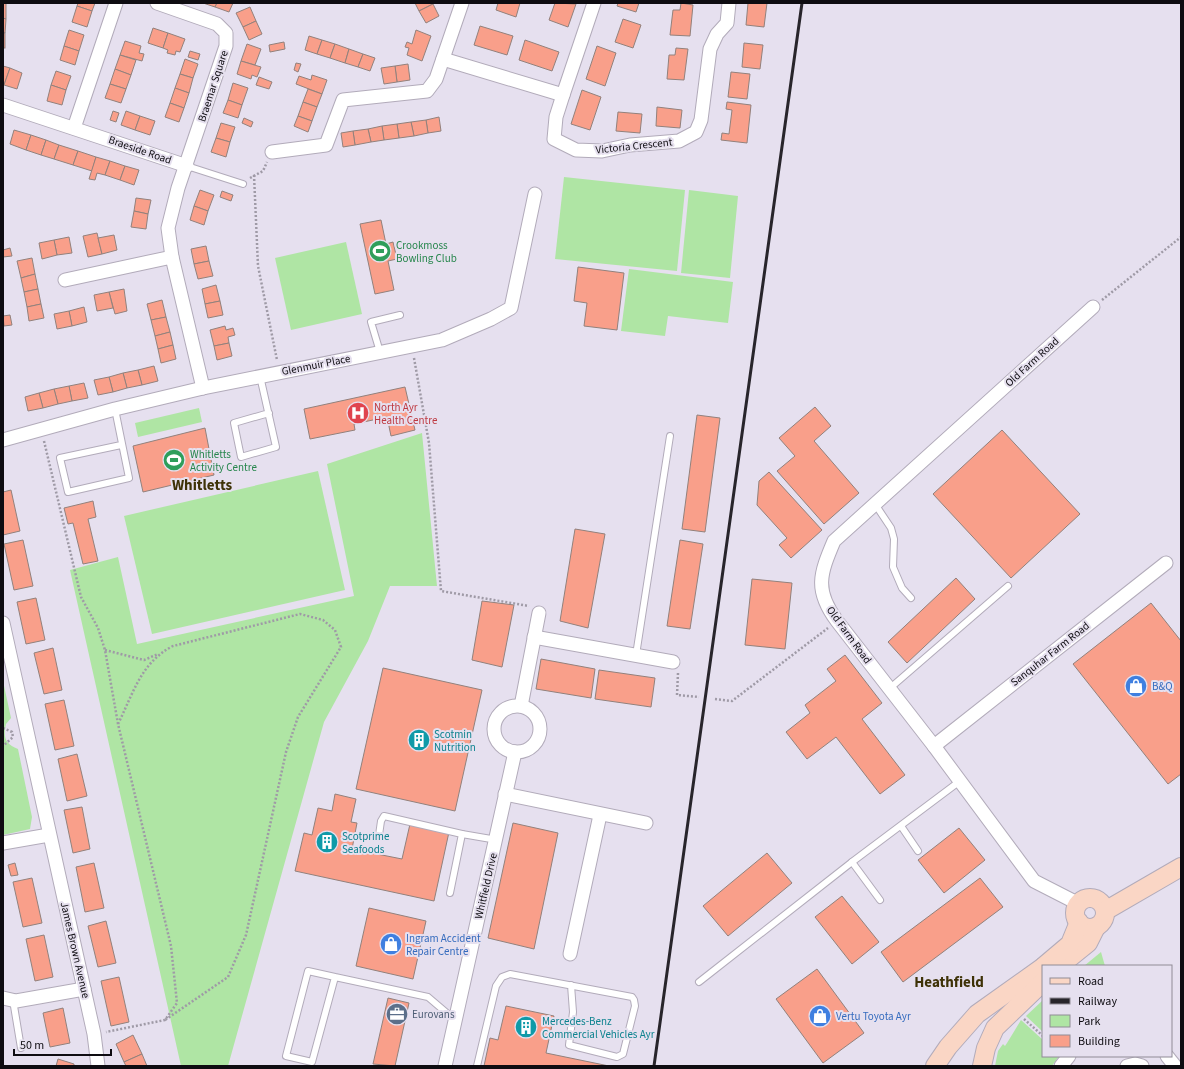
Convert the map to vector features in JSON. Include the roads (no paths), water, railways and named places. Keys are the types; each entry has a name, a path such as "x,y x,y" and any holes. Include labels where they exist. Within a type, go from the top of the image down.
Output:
{"main road":[{"path":"1105,911 1181,867"},
{"path":"1061,965 1088,943 1084,917 1086,899 1096,899 1104,906 1105,911 1103,921 1084,917"},
{"path":"1046,965 1070,944 1084,917"},
{"path":"935,1066 948,1047 977,1014 1042,968"},
{"path":"982,1066 986,1048 995,1028 1042,983"}],"street":[{"path":"74,128 116,3"},
{"name":"Braemar Square","path":"156,3 217,24 226,32 226,46 187,166"},
{"path":"272,152 326,145 343,100 427,91 436,79 462,3"},
{"name":"Victoria Crescent","path":"594,3 556,116 554,139 576,150 602,151 630,145 679,141 696,132 701,120 710,49 717,34 727,23 729,3"},
{"path":"443,59 563,95"},
{"name":"Braeside Road","path":"3,106 187,166 173,206 168,228 172,257 203,388"},
{"name":"Glenmuir Place","path":"3,440 114,409 203,388 442,340 491,320 511,308 535,194"},
{"path":"65,280 172,257"},
{"name":"Old Farm Road","path":"1084,917 1034,881 934,746 827,608 821,592 824,566 834,541 1094,306"},
{"name":"Sanquhar Farm Road","path":"934,746 1166,563"},
{"path":"520,706 539,613"},
{"name":"James Brown Avenue","path":"3,624 94,1034 98,1066"},
{"path":"534,636 673,662"},
{"path":"520,706 529,709 537,717 540,732 535,743 529,749 515,752 500,744 496,737 495,724 503,711 510,707 520,706"},
{"name":"Whitfield Drive","path":"445,1066 497,840 515,752"},
{"path":"506,794 600,815 646,823"},
{"path":"570,954 600,815"},
{"path":"3,843 49,835"},
{"path":"8,999 84,989"},
{"path":"1061,1066 1067,1057"},
{"path":"1168,1057 1175,1066"},
{"path":"1127,1066 1135,1064 1142,1066"}],"lane":[{"path":"187,166 243,184"},
{"path":"380,352 370,322 400,315"},
{"path":"260,376 269,413 276,448 242,456 234,423 269,413"},
{"path":"114,409 129,478 68,492 60,458 121,445"},
{"path":"636,655 670,436"},
{"path":"875,504 891,528 894,539 893,567 902,588 911,598"},
{"path":"889,689 1008,586"},
{"path":"699,982 852,862 960,781"},
{"path":"378,835 381,821 384,816 462,834 497,840"},
{"path":"901,826 918,851"},
{"path":"450,894 462,834"},
{"path":"852,862 880,900"},
{"path":"335,977 312,1062 286,1056 308,971 428,997 455,1020"},
{"path":"477,1066 495,990 502,977 507,974 514,974 629,996 633,998 635,1006 623,1054 617,1057 569,1044 573,1012 571,985"},
{"path":"8,999 21,1048"}],"railway":[{"path":"654,1066 802,3"}],"place":[{"name":"Crookmoss Bowling Club","path":"380,251"},
{"name":"North Ayr Health Centre","path":"358,413"},
{"name":"Whitletts Activity Centre","path":"174,460"},
{"name":"B&Q","path":"1136,686"},
{"name":"Scotmin Nutrition","path":"419,740"},
{"name":"Scotprime Seafoods","path":"327,842"},
{"name":"Ingram Accident Repair Centre","path":"391,944"},
{"name":"Eurovans","path":"397,1014"},
{"name":"Vertu Toyota Ayr","path":"820,1016"},
{"name":"Mercedes-Benz Commercial Vehicles Ayr","path":"526,1027"}],"district":[{"name":"Whitletts","path":"202,485"},
{"name":"Heathfield","path":"949,982"}]}
